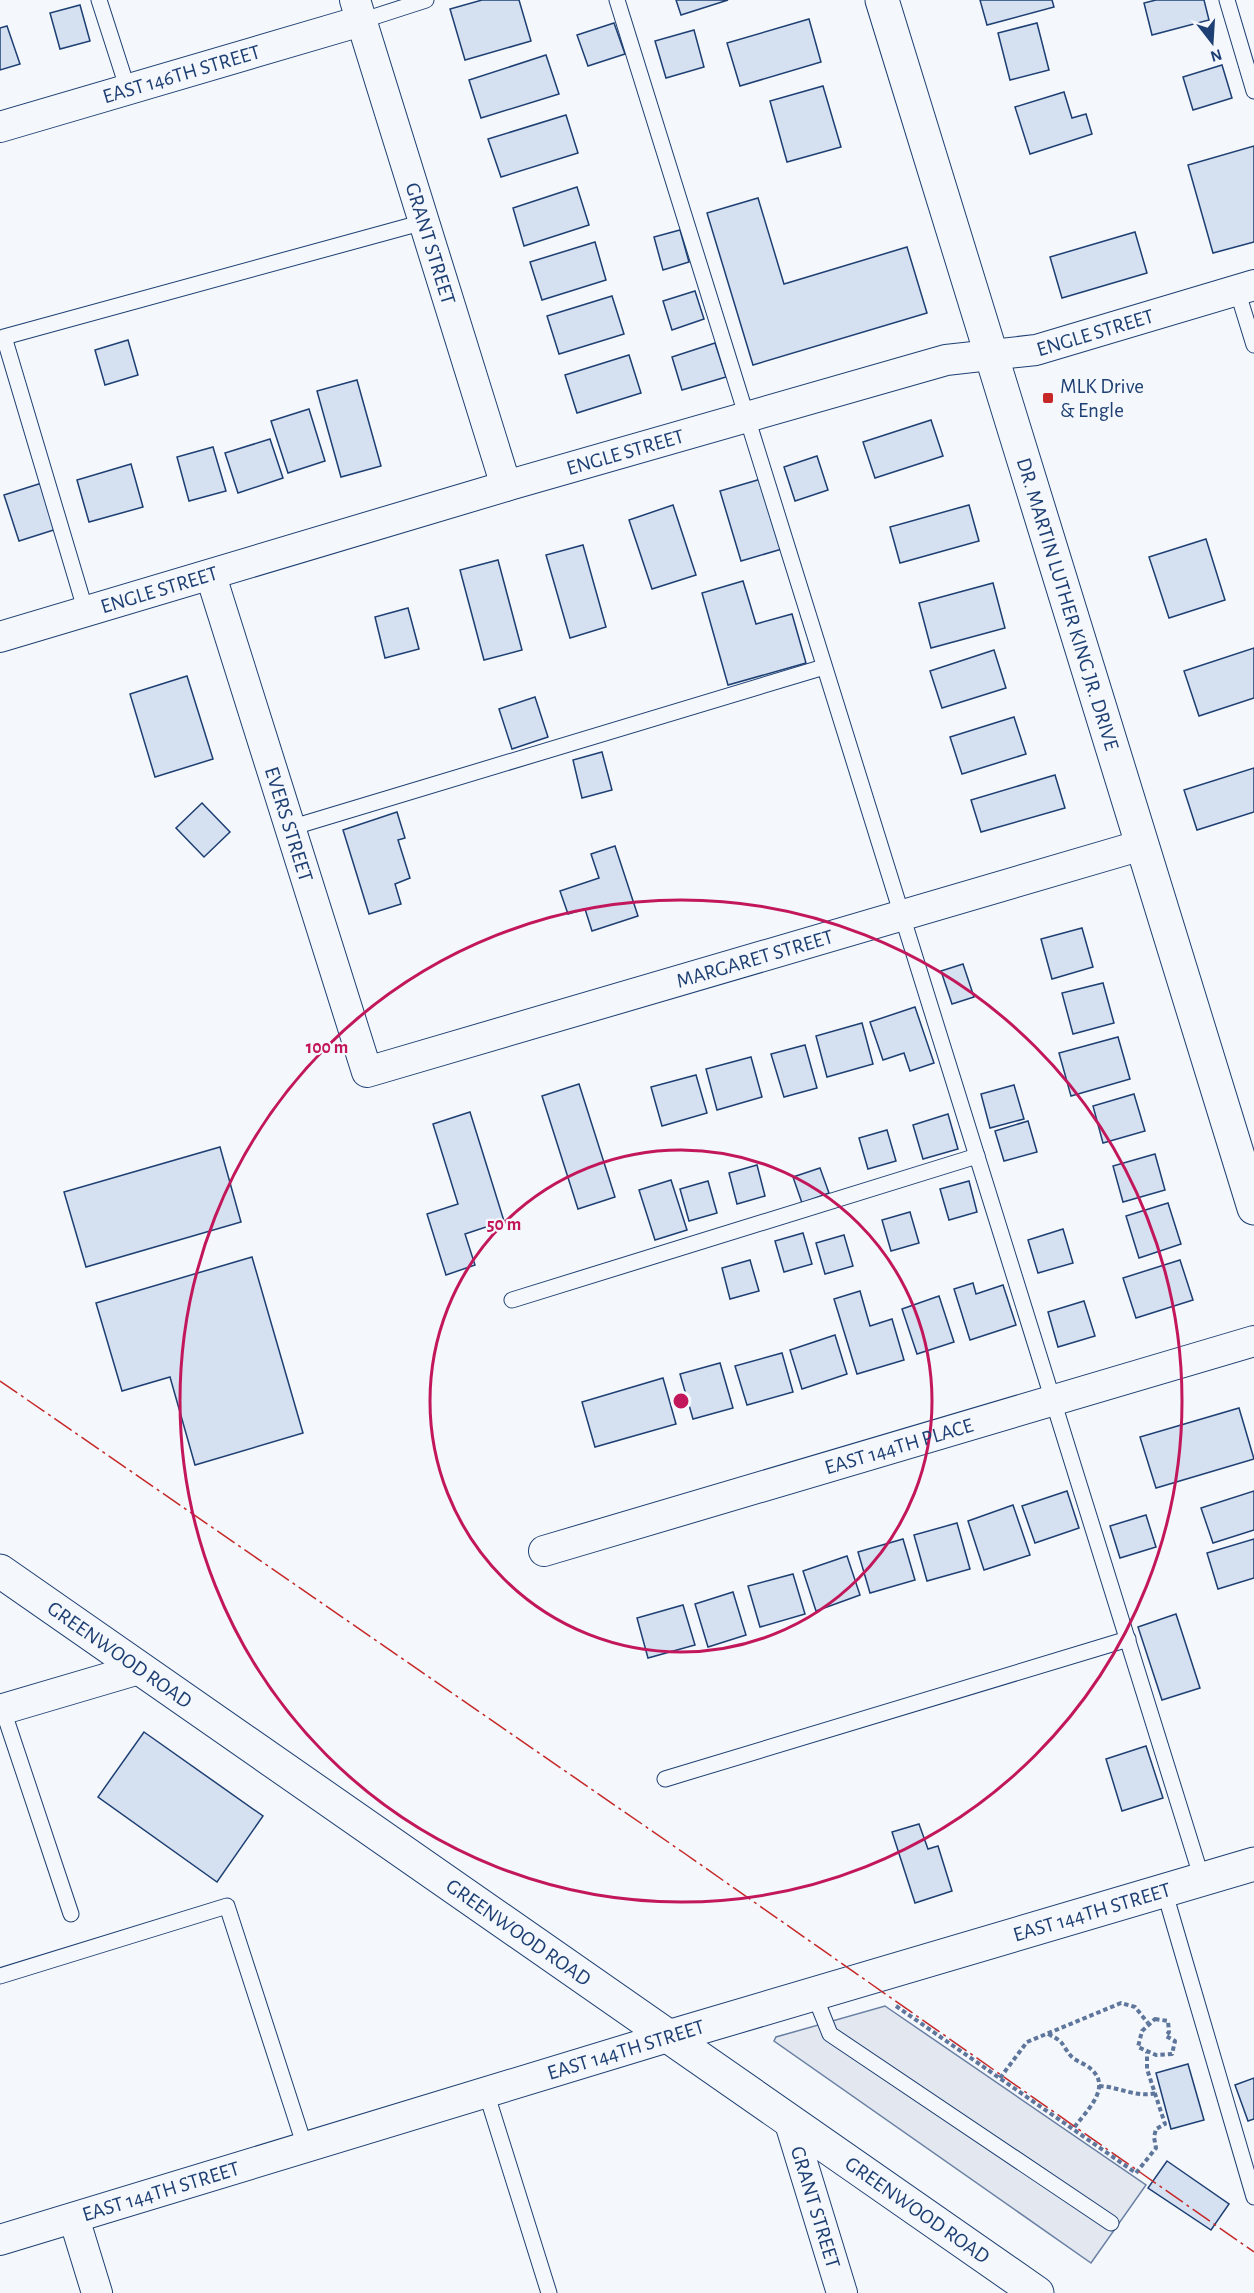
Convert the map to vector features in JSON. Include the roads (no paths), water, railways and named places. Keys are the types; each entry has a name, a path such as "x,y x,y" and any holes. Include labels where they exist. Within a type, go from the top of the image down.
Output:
{"street":[{"name":"DR. MARTIN LUTHER KING JR. DRIVE","path":"882,0 1142,845 1249,1174 1254,1209"},
{"name":"EAST 146TH STREET","path":"0,127 128,90 358,10"},
{"name":"GRANT STREET","path":"358,10 506,486"},
{"name":"ENGLE STREET","path":"0,637 211,576 506,486 946,360 1036,350 1245,288"},
{"name":"EVERS STREET","path":"211,576 367,1072"},
{"name":"MARGARET STREET","path":"367,1072 1142,845"},
{"name":"EAST 144TH PLACE","path":"544,1551 1254,1341"},
{"name":"GREENWOOD ROAD","path":"0,1571 1037,2293"},
{"path":"2,1710 139,1669"},
{"name":"EAST 144TH STREET","path":"0,2240 668,2037 1254,1864"},
{"name":"GRANT STREET","path":"790,2123 842,2293"},
{"path":"74,2218 97,2293"}],"lane":[{"path":"99,0 128,90"},
{"path":"358,10 426,0"},
{"path":"617,0 1202,1879"},
{"path":"1227,0 1254,91"},
{"path":"86,612 4,337 424,222"},
{"path":"1245,288 1254,345"},
{"path":"290,828 824,667"},
{"path":"512,1300 977,1156"},
{"path":"665,1779 1128,1639"},
{"path":"2,1710 70,1914"},
{"path":"1164,1890 1254,2197"},
{"path":"0,1976 227,1906 305,2147"},
{"path":"814,1994 830,2034 1111,2223"},
{"path":"486,2092 549,2293"}],"place":[{"name":"MLK Drive & Engle","path":"1048,398"}]}
